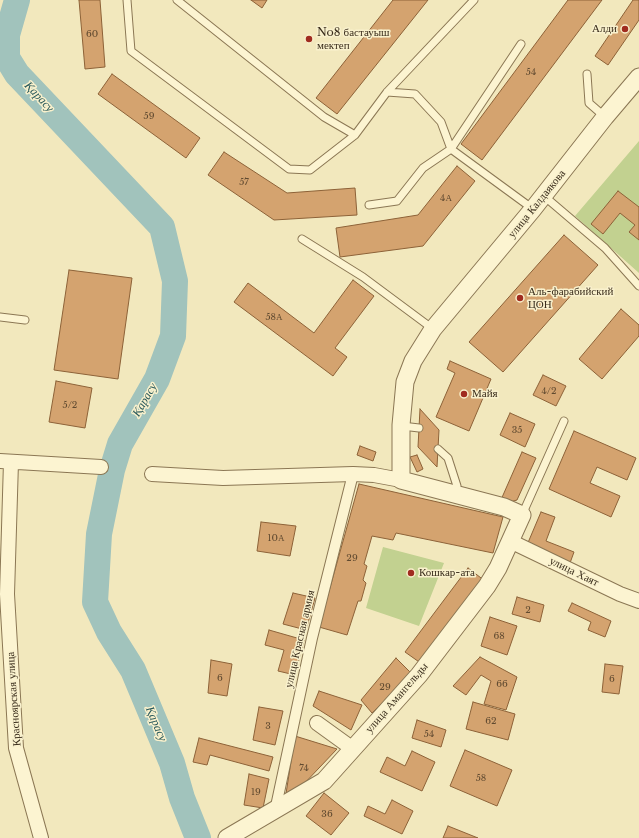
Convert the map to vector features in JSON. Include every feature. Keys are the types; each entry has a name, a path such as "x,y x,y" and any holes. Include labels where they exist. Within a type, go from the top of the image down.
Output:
{"street":[{"name":"улица Калдаякова","path":"401,480 401,425 404,382 413,361 433,329 533,210 605,117 639,77"},
{"name":"Красноярская улица","path":"41,838 16,748 4,596 6,462 101,467"},
{"path":"152,474 223,478 353,474 374,475 455,493 504,507 522,515"},
{"name":"улица Красная армия","path":"275,811 312,638 353,474"},
{"name":"улица Амангельды","path":"227,838 324,781 424,668 487,586 498,568 522,515"},
{"name":"улица Хаят","path":"510,541 620,594 639,601"},
{"path":"318,723 353,749"}],"lane":[{"path":"127,0 131,51 289,169 310,170 354,135 387,92 474,0"},
{"path":"177,0 324,117 354,135"},
{"path":"369,205 397,201 423,168 451,149 521,44"},
{"path":"587,74 589,103 605,117"},
{"path":"387,92 415,94 441,122 451,149 533,210"},
{"path":"544,196 605,248 639,286"},
{"path":"302,239 363,277 433,329"},
{"path":"0,317 25,320"},
{"path":"522,515 564,421"},
{"path":"401,425 419,428"},
{"path":"438,448 448,458 457,486 455,493"}],"green space":[{"path":"639,141 639,273 575,216"},
{"path":"383,547 444,563 419,626 366,608"}],"building":[{"path":"79,0 100,0 105,67 85,69"},
{"path":"251,0 267,0 262,8"},
{"path":"393,0 428,0 337,114 316,98"},
{"path":"568,0 602,0 482,160 461,144"},
{"path":"633,0 639,0 639,20 608,65 595,56"},
{"path":"112,74 200,138 186,158 98,94"},
{"path":"224,152 287,193 355,188 357,215 274,220 208,175"},
{"path":"457,166 475,181 423,246 340,257 336,228 418,215"},
{"path":"618,191 639,207 639,240 629,232 635,225 620,213 603,234 591,224"},
{"path":"564,235 598,265 503,372 469,342"},
{"path":"69,270 132,278 118,379 54,370"},
{"path":"353,280 374,296 335,348 347,357 333,376 234,302 248,283 314,333"},
{"path":"621,309 639,325 639,336 602,379 579,359"},
{"path":"450,361 491,379 469,431 436,417 455,373 447,369"},
{"path":"543,375 566,386 556,406 533,395"},
{"path":"56,381 92,388 85,428 49,422"},
{"path":"420,409 439,430 437,467 418,447"},
{"path":"510,413 535,424 525,447 500,435"},
{"path":"574,431 636,458 627,480 597,467 590,483 620,496 611,517 549,489"},
{"path":"360,446 376,452 373,461 357,455"},
{"path":"522,452 536,458 517,500 503,504 500,502"},
{"path":"417,455 423,469 417,472 410,457"},
{"path":"359,484 503,517 493,553 396,533 393,540 372,536 364,564 367,566 363,580 366,583 361,601 358,601 347,635 319,627"},
{"path":"541,512 555,517 546,541 574,552 570,563 527,545"},
{"path":"261,522 296,526 290,556 257,551"},
{"path":"468,568 485,581 422,664 405,652"},
{"path":"293,593 315,598 306,630 283,624"},
{"path":"517,597 544,605 540,622 512,614"},
{"path":"572,603 611,621 605,637 588,630 591,622 568,611"},
{"path":"490,617 517,626 507,655 481,646"},
{"path":"269,630 304,640 295,675 278,671 284,650 265,645"},
{"path":"480,657 517,677 506,710 484,704 491,681 481,675 466,695 453,686"},
{"path":"396,658 412,674 372,713 361,700"},
{"path":"211,660 232,664 227,696 208,693"},
{"path":"605,664 623,666 619,694 602,692"},
{"path":"319,691 362,705 351,730 313,706"},
{"path":"473,702 515,714 508,740 466,729"},
{"path":"259,707 283,711 275,745 253,740"},
{"path":"417,720 446,730 441,747 412,738"},
{"path":"295,736 337,749 301,787 285,800"},
{"path":"199,738 273,757 269,771 210,755 207,765 193,762"},
{"path":"465,750 512,770 497,806 450,786"},
{"path":"412,751 435,762 422,791 380,772 387,757 405,766"},
{"path":"249,774 269,779 263,808 244,805"},
{"path":"324,793 349,813 331,835 306,816"},
{"path":"392,800 413,811 402,834 364,816 368,806 385,814"},
{"path":"448,826 478,838 443,838"}],"waterway":[{"name":"Қарасу","path":"17,0 7,35 7,58 17,74 162,227 175,281 173,336 157,379 120,444 112,470 99,534 95,602 109,632 133,670 172,763 182,798 198,838"}],"place":[{"name":"Алди","path":"625,29"},
{"name":"No8 бастауыш мектеп","path":"309,39"},
{"name":"Аль-фарабийский ЦОН","path":"520,298"},
{"name":"Майя","path":"464,394"},
{"name":"Кошкар-ата","path":"411,573"}]}
